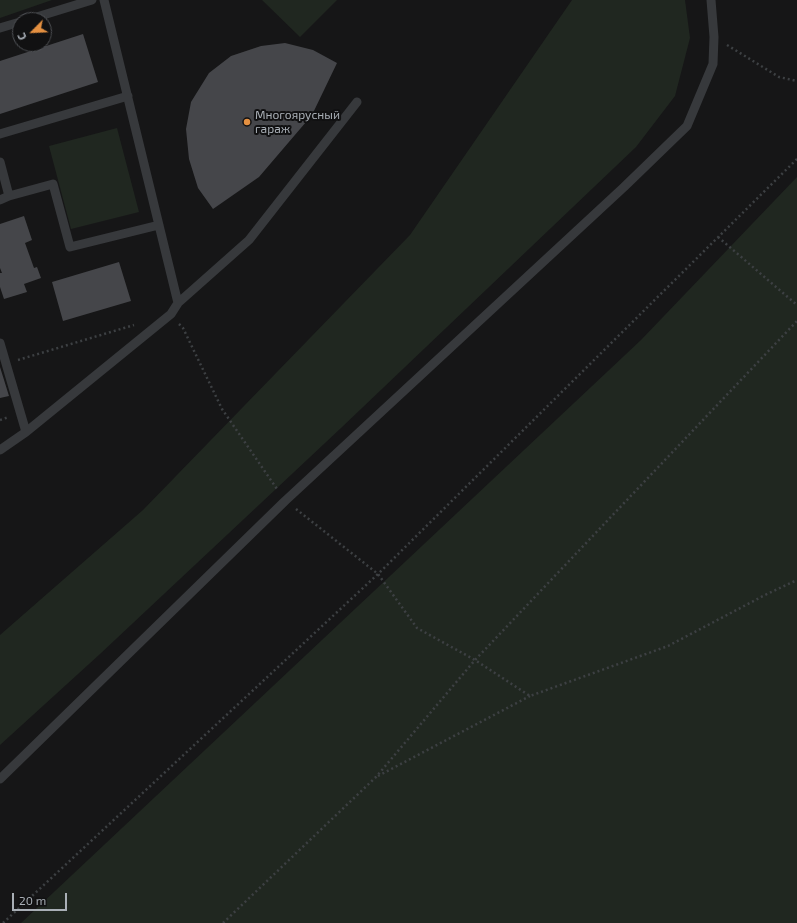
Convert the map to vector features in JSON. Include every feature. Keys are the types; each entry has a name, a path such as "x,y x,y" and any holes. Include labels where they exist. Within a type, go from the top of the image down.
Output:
{"lane":[{"path":"52,12 92,0"},
{"path":"104,0 178,302"},
{"path":"0,779 285,501 624,187 687,126 713,64 714,37 711,0"},
{"path":"0,28 12,24"},
{"path":"0,134 128,96"},
{"path":"0,450 26,432 171,314 178,302 249,240 357,102"},
{"path":"0,162 9,196"},
{"path":"0,200 52,184 70,247 159,226"},
{"path":"0,344 26,432"}],"path":[{"path":"714,37 779,78 797,81"},
{"path":"3,923 378,574 797,159"},
{"path":"718,237 797,305"},
{"path":"171,314 183,328 222,409 285,501 378,574 417,628 475,660 530,696"},
{"path":"223,923 376,777 475,660 797,321"},
{"path":"6,363 141,323"},
{"path":"376,777 530,696 668,646 765,595 797,580"}],"shaded area":[{"path":"0,0 52,0 17,12 12,12 12,14 0,18"},
{"path":"262,0 337,0 300,37"},
{"path":"572,0 685,0 690,38 675,96 636,147 341,428 100,654 0,745 0,635 143,510 410,235"},
{"path":"117,128 139,212 71,229 49,146"},
{"path":"797,177 797,923 21,923 641,340"}],"building":[{"path":"83,34 98,82 0,114 0,61 28,52 52,52 52,44"},
{"name":"Многоярусный гараж","path":"285,43 313,50 337,63 312,115 259,177 213,209 198,188 189,159 186,129 191,102 209,73 231,56 261,46"},
{"path":"24,216 32,240 25,243 34,268 37,267 41,278 24,284 27,292 4,299 0,287 0,273 2,273 0,268 0,224"},
{"path":"119,262 131,301 63,321 52,282"},
{"path":"0,367 9,396 0,398"}],"place":[{"name":"Многоярусный гараж","path":"247,122"}]}
